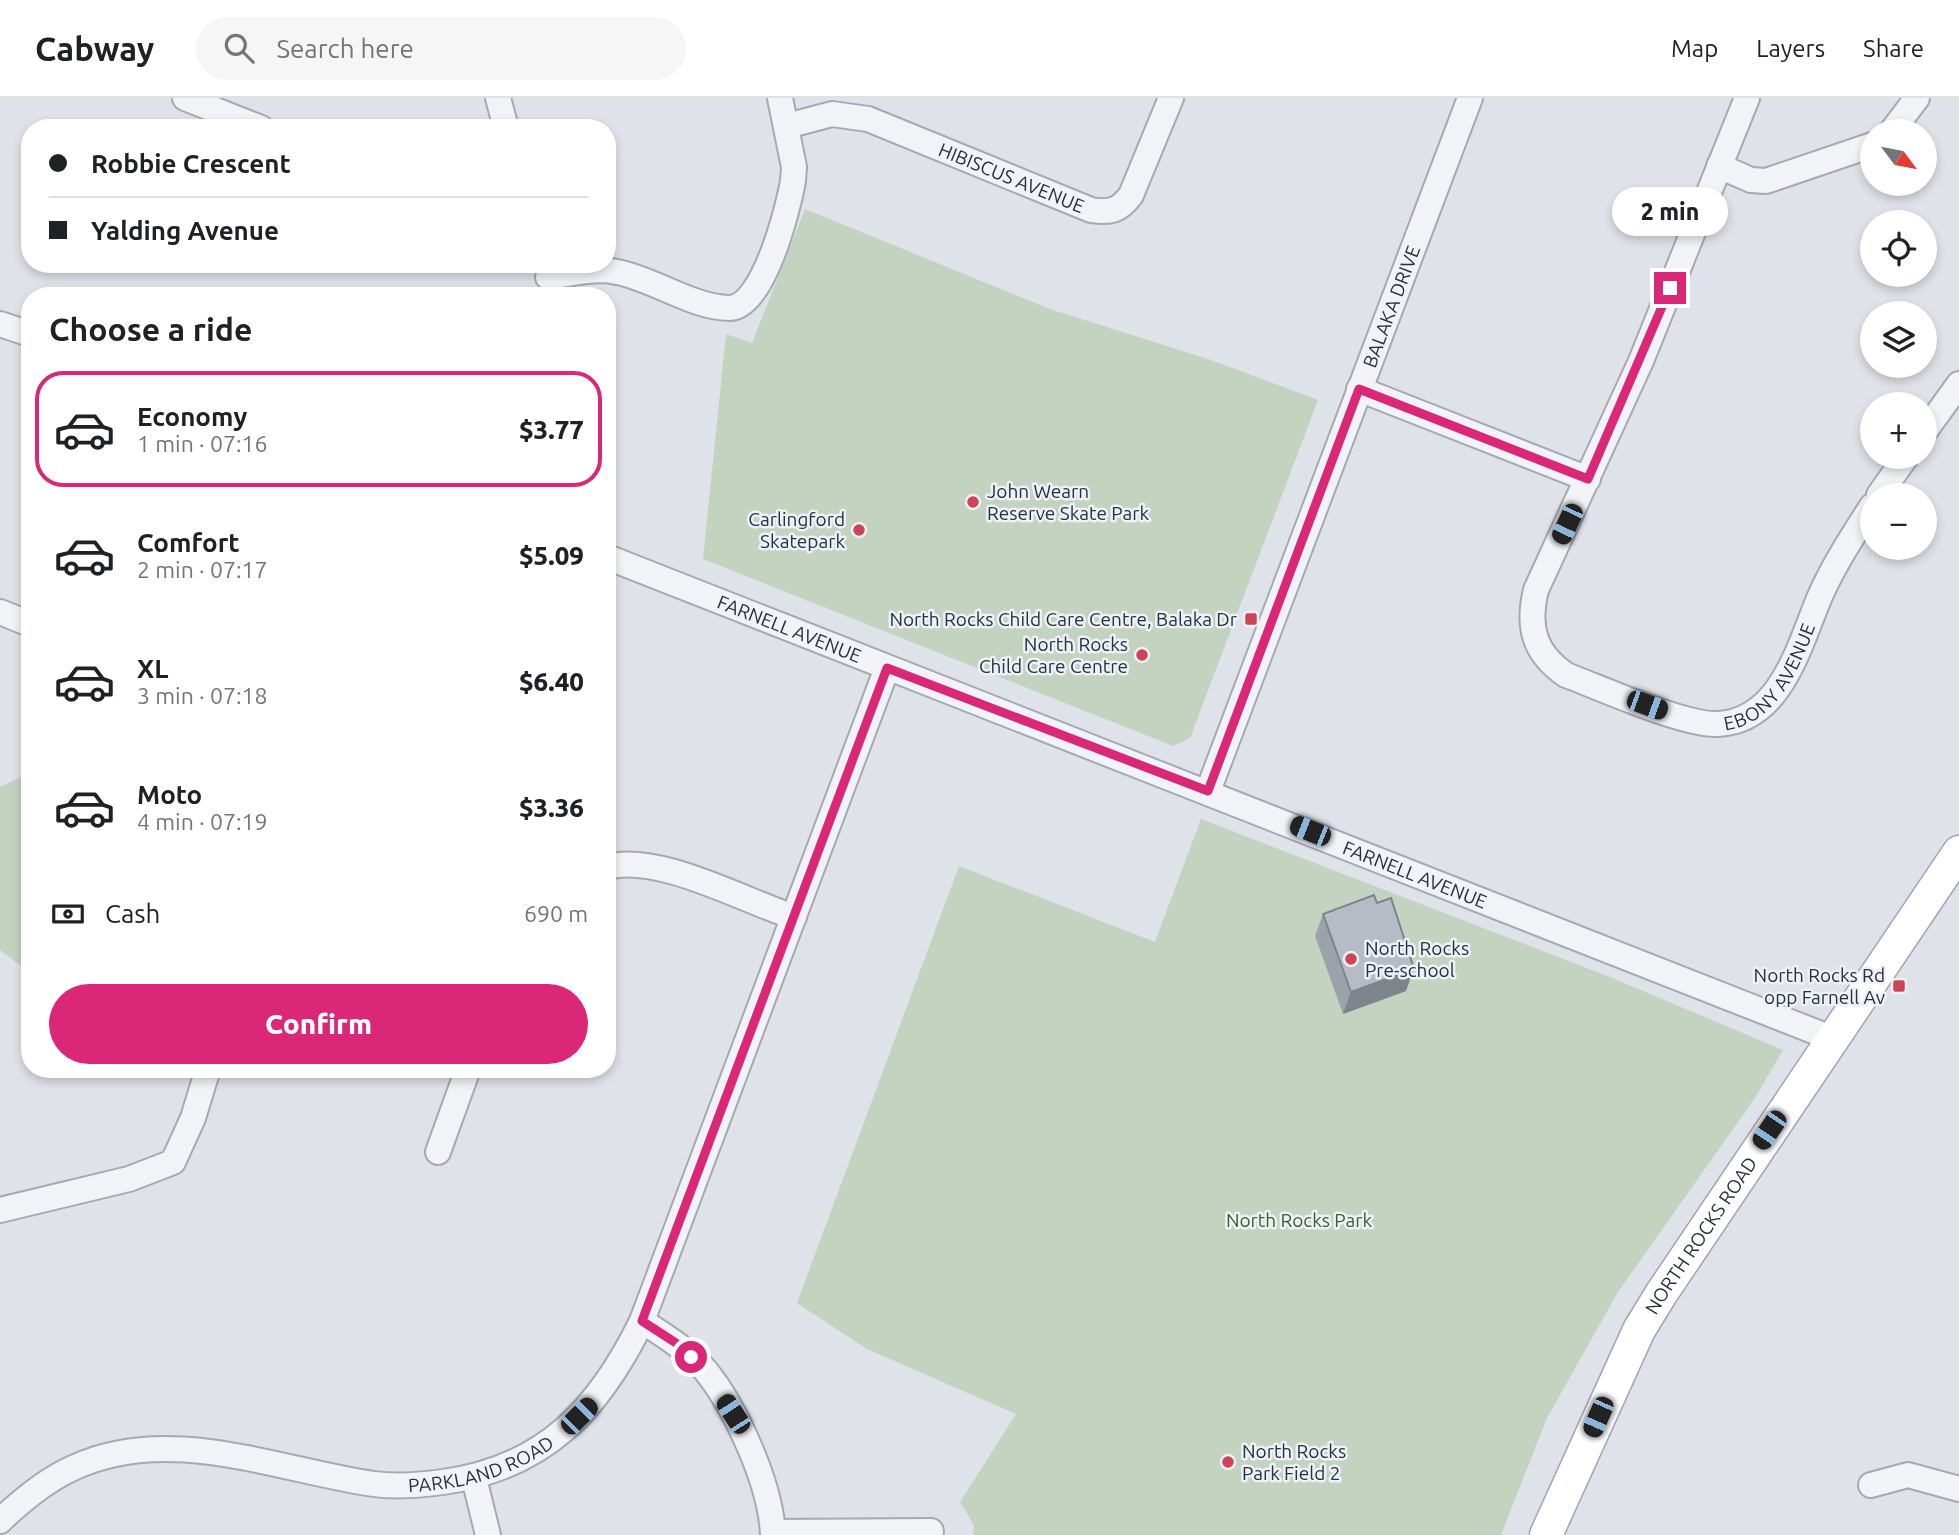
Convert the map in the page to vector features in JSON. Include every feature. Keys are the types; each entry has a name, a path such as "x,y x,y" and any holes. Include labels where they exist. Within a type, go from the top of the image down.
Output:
{"main road":[{"name":"NORTH ROCKS ROAD","path":"1546,1535 1639,1330 1830,1038 1959,852"}],"street":[{"path":"185,98 238,119"},
{"path":"498,98 504,119"},
{"path":"616,271 709,304 730,308 747,302 759,286 793,181 787,126 780,98"},
{"name":"HIBISCUS AVENUE","path":"787,126 832,114 868,119 1091,210 1105,212 1120,209 1131,195 1171,98"},
{"name":"BALAKA DRIVE","path":"1208,791 1470,98"},
{"name":"EBONY AVENUE","path":"1747,98 1641,360 1535,590 1531,618 1535,643 1552,666 1566,675 1704,723 1719,724 1749,715 1775,694 1793,662 1822,592 1860,527"},
{"path":"1901,119 1917,98"},
{"path":"1719,166 1751,180 1766,181 1860,149"},
{"path":"548,279 598,273"},
{"path":"0,324 21,331"},
{"path":"1937,414 1959,384"},
{"path":"1359,389 1588,479"},
{"name":"FARNELL AVENUE","path":"616,560 1830,1038"},
{"path":"0,612 21,620"},
{"name":"PARKLAND ROAD","path":"0,1521 30,1495 73,1468 128,1453 160,1450 225,1454 377,1485 422,1485 474,1478 522,1458 561,1434 596,1399 620,1367 642,1321 887,668"},
{"path":"616,865 626,862 662,867 794,917"},
{"path":"0,1210 129,1179 173,1162 193,1118 205,1078"},
{"path":"438,1152 465,1078"},
{"path":"642,1321 676,1343 706,1371 733,1414 755,1464 773,1533 930,1531"},
{"path":"1871,1485 1908,1475 1959,1489"},
{"path":"474,1478 488,1535"}],"green space":[{"path":"805,209 1050,309 1211,360 1318,400 1190,738 1173,746 703,559 726,334 752,343"},
{"path":"21,776 21,966 0,950 0,787"},
{"name":"North Rocks Park","path":"1201,819 1610,977 1783,1050 1755,1098 1618,1292 1547,1418 1501,1535 973,1535 974,1525 960,1502 1016,1414 867,1349 797,1303 959,866 1155,942"}],"building":[{"path":"1374,895 1377,903 1391,898 1414,969 1351,992 1323,914"}],"place":[{"name":"John Wearn Reserve Skate Park","path":"973,502"},
{"name":"Carlingford Skatepark","path":"859,530"},
{"name":"North Rocks Child Care Centre, Balaka Dr","path":"1251,619"},
{"name":"North Rocks Child Care Centre","path":"1142,655"},
{"name":"North Rocks Pre-school","path":"1351,959"},
{"name":"North Rocks Rd opp Farnell Av","path":"1899,986"},
{"name":"North Rocks Park Field 2","path":"1228,1462"}],"route":[{"path":"691,1357 676,1343 642,1321 887,668 1208,791 1359,389 1588,479 1670,288"}]}
